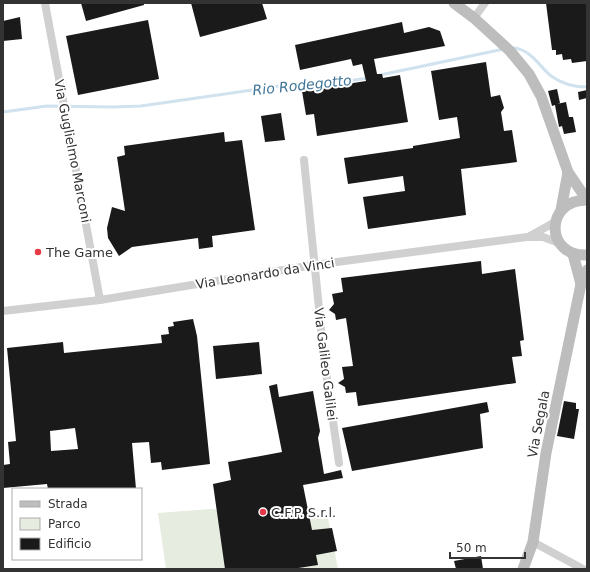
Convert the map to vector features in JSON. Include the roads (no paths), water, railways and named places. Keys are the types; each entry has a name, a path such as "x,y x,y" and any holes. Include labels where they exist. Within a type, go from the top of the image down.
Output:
{"street":[{"name":"Via Guglielmo Marconi","path":"45,3 100,300"},
{"path":"454,3 474,18 510,51 529,74 541,96 568,172 587,200 573,202 561,210"},
{"path":"474,18 485,3"},
{"name":"Via Galileo Galilei","path":"304,160 324,358 339,463"},
{"path":"568,172 561,210 555,229 559,243 573,254 587,255"},
{"name":"Via Leonardo da Vinci","path":"527,237 556,222"},
{"name":"Via Leonardo da Vinci","path":"3,311 100,300 314,265 527,237 543,237 559,243"},
{"name":"Via Segala","path":"573,254 581,284"},
{"name":"Via Segala","path":"523,569 533,542 546,453 581,284 587,270"},
{"path":"533,542 583,569"}],"waterway":[{"name":"Rio Rodegotto","path":"511,48 528,54 551,76 559,81 573,86 587,87"},
{"name":"Rio Rodegotto","path":"380,75 504,49"},
{"name":"Rio Rodegotto","path":"3,112 47,106 141,106 280,86 311,86 369,78"}],"place":[{"name":"The Game","path":"38,252"},
{"name":"C.F.P. S.r.l.","path":"263,512"}]}
